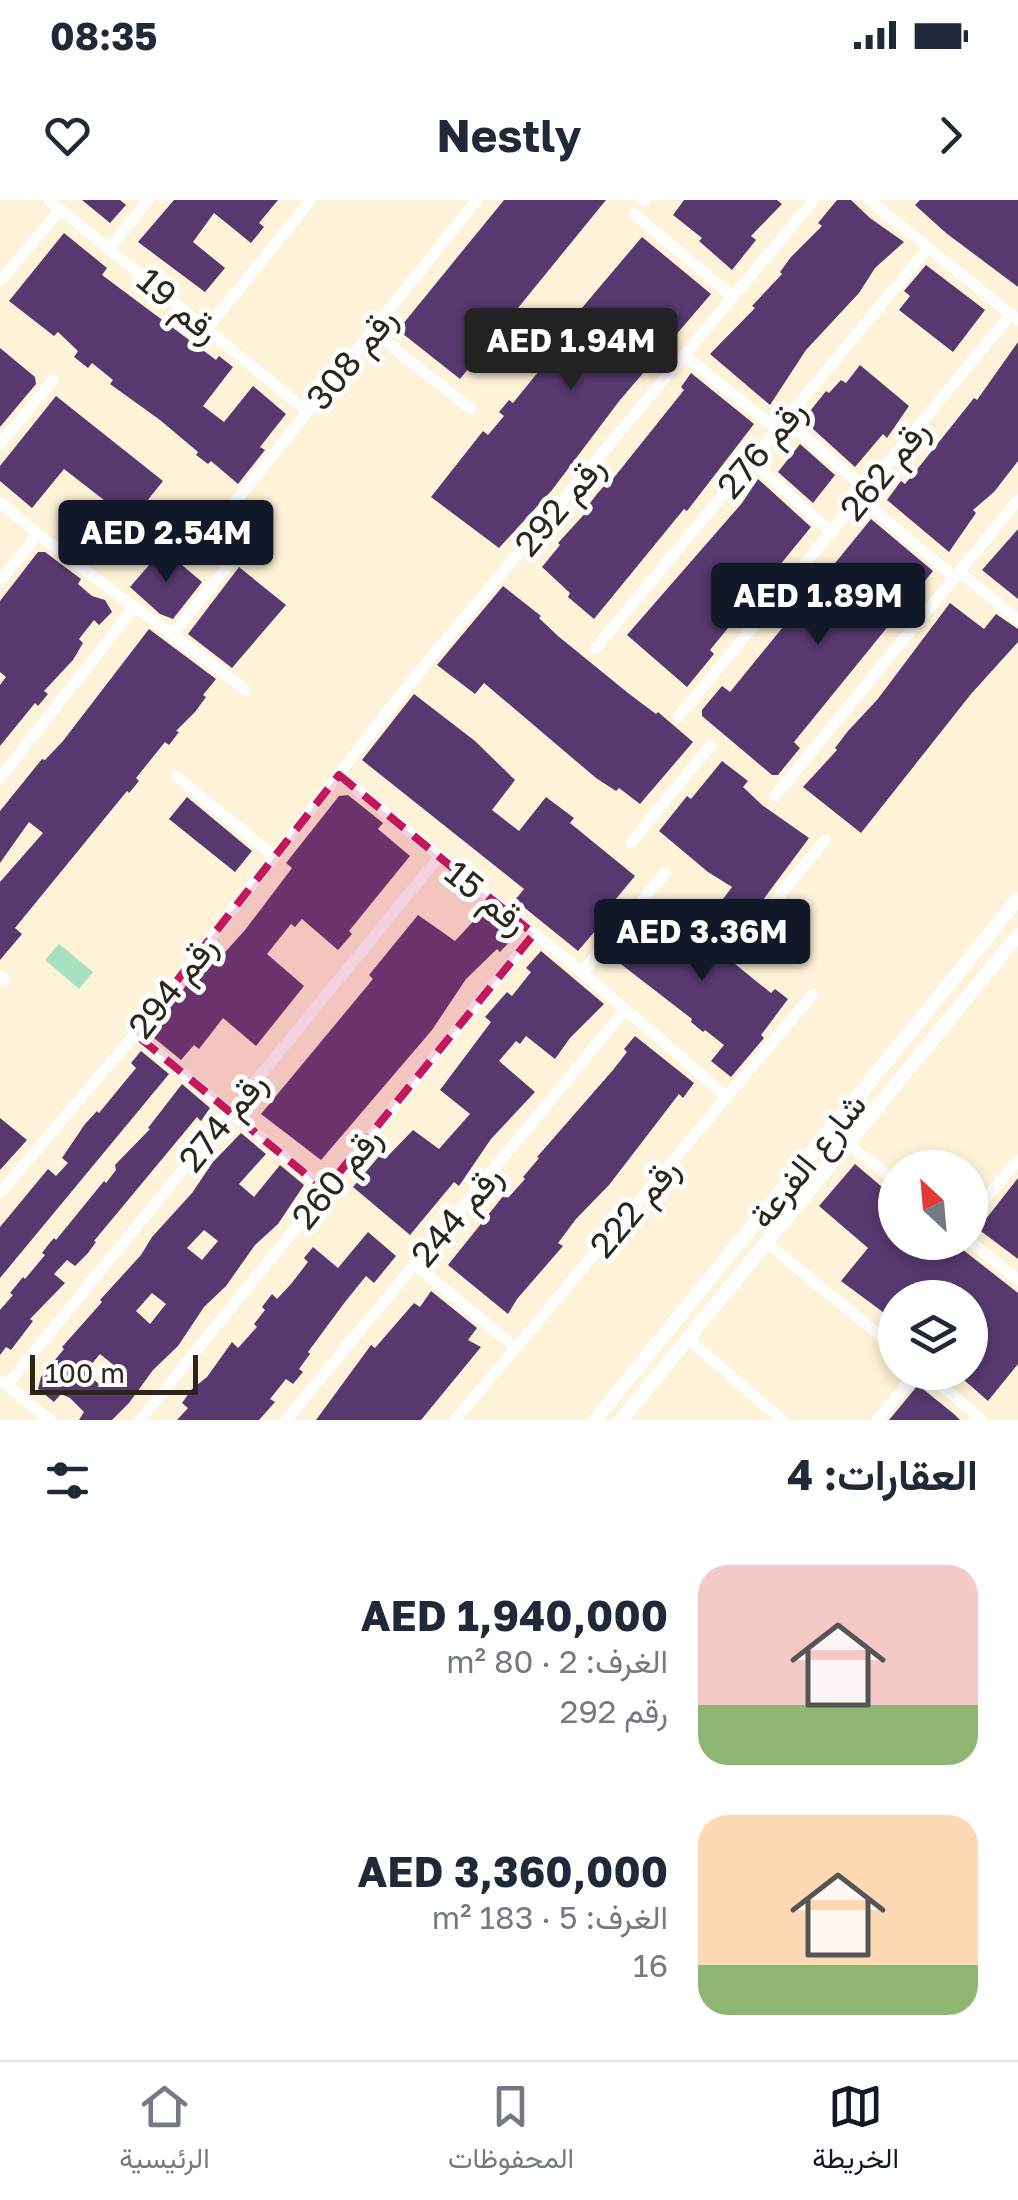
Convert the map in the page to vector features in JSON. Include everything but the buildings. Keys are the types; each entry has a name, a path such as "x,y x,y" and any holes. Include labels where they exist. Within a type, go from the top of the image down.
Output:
{"street":[{"name":"رقم 19","path":"49,200 308,412"},
{"path":"110,248 148,200"},
{"path":"207,328 311,200"},
{"name":"رقم 308","path":"224,516 477,200"},
{"name":"رقم 292","path":"339,775 419,672 814,200"},
{"path":"869,200 1014,317"},
{"path":"0,281 61,210"},
{"path":"634,214 732,296"},
{"name":"رقم 276","path":"595,649 928,248"},
{"name":"رقم 262","path":"678,716 1014,317"},
{"path":"372,330 471,409"},
{"path":"684,356 776,429"},
{"path":"0,444 53,380"},
{"path":"785,419 957,575 1018,620"},
{"path":"751,460 832,533"},
{"path":"775,796 1018,500"},
{"path":"0,502 38,535 174,632 246,690"},
{"path":"0,581 38,535"},
{"path":"174,632 252,536"},
{"path":"0,778 135,606"},
{"path":"632,843 711,745"},
{"name":"رقم 294","path":"0,1193 135,1034 339,775"},
{"name":"رقم 15","path":"339,775 582,972 727,1097"},
{"path":"176,776 274,857"},
{"path":"745,938 825,840"},
{"name":"رقم 274","path":"3,1382 438,858"},
{"path":"582,972 665,873"},
{"name":"شارع الفرعة","path":"595,1420 1018,900"},
{"name":"رقم 260","path":"140,1420 534,934"},
{"name":"شارع الفرعة","path":"621,1420 1018,935"},
{"name":"رقم 222","path":"455,1420 813,994"},
{"name":"رقم 244","path":"286,1420 625,1010"},
{"path":"135,1034 325,1190"},
{"path":"848,1144 878,1168"},
{"path":"988,1196 1018,1160"},
{"path":"766,1242 878,1334"},
{"path":"988,1256 1018,1280"},
{"path":"415,1265 516,1348"},
{"path":"687,1338 782,1420"},
{"path":"3,1382 50,1420"},
{"path":"877,1420 901,1390"},
{"path":"946,1390 982,1420"}],"highlighted area":[{"path":"339,775 534,934 325,1190 135,1034"}],"green space":[{"path":"59,944 93,972 79,989 45,960"}]}
